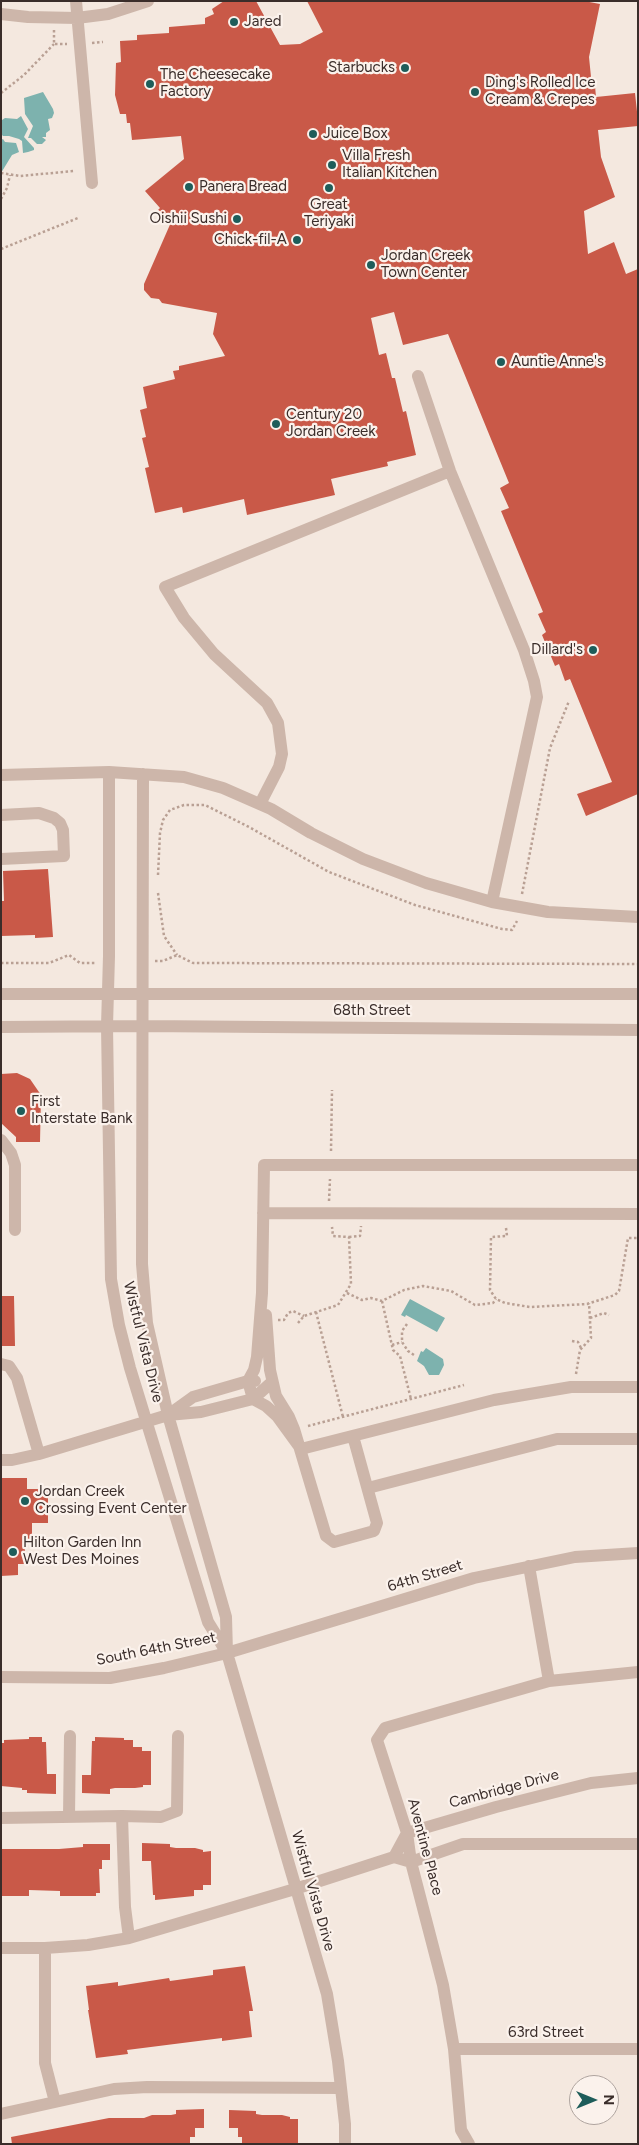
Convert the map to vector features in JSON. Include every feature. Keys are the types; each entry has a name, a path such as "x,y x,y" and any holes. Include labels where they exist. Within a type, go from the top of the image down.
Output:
{"street":[{"path":"76,1 92,183"},
{"path":"1,14 28,17 77,18 108,14 148,1"},
{"path":"418,376 450,471 524,650 537,697 492,902"},
{"path":"260,804 279,767 282,754 278,723 267,703 214,654 184,618 165,587 450,471"},
{"path":"1,775 109,772 192,780 223,788 260,804 363,859 426,883 492,902 548,912 638,917"},
{"name":"Wistful Vista Drive","path":"109,772 108,994 106,1026 111,1279 121,1334 146,1422 208,1622 227,1653"},
{"name":"Wistful Vista Drive","path":"143,774 142,1264 147,1323 168,1415 226,1617 227,1653 327,1994 341,2088 345,2144"},
{"path":"1,815 38,813 54,818 60,823 63,830 64,856 1,859"},
{"name":"68th Street","path":"1,994 638,994"},
{"name":"68th Street","path":"1,1027 142,1026 638,1030"},
{"path":"1,1140 11,1154 15,1165 15,1230"},
{"path":"301,1449 277,1416 266,1406 253,1399 248,1381 258,1357 262,1293 264,1165 638,1165"},
{"path":"263,1213 638,1214"},
{"path":"262,1293 267,1320 270,1370 276,1396 289,1416 294,1429 326,1536 334,1542 374,1531 377,1523 353,1436"},
{"path":"1,1364 9,1366 17,1378 39,1454"},
{"path":"168,1415 193,1397 248,1381 272,1382"},
{"path":"1,1460 12,1460 39,1454 168,1415 201,1412 253,1399 272,1382"},
{"path":"301,1449 494,1400 576,1387 638,1387"},
{"path":"368,1488 557,1439 638,1439"},
{"name":"64th Street","path":"227,1653 474,1578 575,1557 638,1552"},
{"path":"529,1566 549,1681"},
{"name":"South 64th Street","path":"1,1677 110,1678 227,1653"},
{"name":"Aventine Place","path":"469,2144 461,2130 454,2049 443,1985 411,1862 407,1833 377,1740 384,1728 549,1681 638,1672"},
{"path":"69,1817 70,1736"},
{"path":"1,1818 161,1817 177,1811 178,1736"},
{"name":"Cambridge Drive","path":"407,1833 496,1807 591,1783 638,1778"},
{"path":"122,1816 124,1908 129,1938"},
{"path":"394,1857 407,1833"},
{"path":"1,1948 45,1948 88,1945 129,1938 296,1889 394,1857 411,1862 463,1844 638,1844"},
{"path":"45,1948 45,2063 55,2102"},
{"name":"63rd Street","path":"454,2049 638,2050"},
{"path":"1,2114 114,2089 147,2087 341,2088"}],"path":[{"path":"1,93 24,75 54,44"},
{"path":"3,173 10,175 74,171"},
{"path":"1,199 7,188 10,175"},
{"path":"1,249 78,218"},
{"path":"1,963 49,963 69,955 80,963"},
{"path":"163,961 177,955 193,963 638,964"},
{"path":"506,1214 506,1236 490,1237 490,1290 496,1299 505,1303 530,1307 589,1303 615,1295 619,1291 628,1238 638,1238"},
{"path":"347,1293 362,1300 371,1298 382,1301 404,1290 423,1286 451,1291 475,1305 493,1303 496,1299"},
{"path":"382,1301 393,1350 400,1356 411,1399"},
{"path":"576,1387 576,1367 581,1348 591,1338 589,1303"},
{"path":"267,1320 284,1320 288,1313 293,1311 304,1316"},
{"path":"316,1311 343,1416"},
{"path":"590,1318 604,1313 609,1315"},
{"path":"407,1324 402,1331 402,1342 408,1351 414,1355"},
{"path":"572,1341 578,1342 581,1348"},
{"path":"392,1345 402,1342"},
{"path":"294,1429 464,1385"}],"water":[{"path":"43,92 54,113 52,118 48,119 50,130 46,133 46,137 42,137 46,140 42,144 37,144 31,138 28,138 33,126 25,114 24,98"},
{"path":"21,116 28,129 24,137 34,148 34,150 23,153 22,141 1,134 2,120 5,118 17,119"},
{"path":"3,139 5,142 16,143 19,152 12,155 1,173 1,140"},
{"path":"410,1299 445,1318 437,1332 406,1315 405,1317 401,1315"},
{"path":"426,1348 443,1359 444,1365 439,1375 429,1375 424,1366 417,1361 421,1351 423,1352"}],"building":[{"name":"Jordan Creek Town Center","path":"224,1 256,1 280,45 300,44 323,32 307,1 584,1 600,4 589,57 592,87 595,86 596,97 635,93 638,121 638,126 598,130 601,157 615,197 584,211 588,254 614,242 626,274 638,269 638,794 586,816 577,794 612,782 570,679 565,681 559,664 555,666 542,635 546,632 538,614 543,612 501,511 509,508 500,488 509,483 448,334 403,345 394,312 371,318 379,355 386,353 392,378 395,378 403,412 406,411 416,455 387,462 388,466 331,479 335,495 247,515 244,499 183,513 182,507 155,513 145,468 149,467 142,438 146,437 140,410 147,408 143,387 175,379 173,371 179,370 179,366 225,356 213,334 217,313 162,303 159,299 151,298 144,290 144,284 172,220 158,210 160,208 145,191 184,159 181,136 132,140 130,123 127,123 126,114 120,114 115,95 116,63 121,62 120,41 137,40 137,35 169,33 169,27 205,24 205,18 214,14 212,9"},
{"path":"48,869 53,937 35,938 35,935 1,936 1,901 4,901 3,871"},
{"name":"First Interstate Bank","path":"17,1073 30,1079 41,1095 40,1142 16,1142 16,1137 1,1123 1,1074"},
{"path":"1,1296 14,1296 15,1346 1,1346"},
{"name":"Jordan Creek Crossing Event Center","path":"1,1478 27,1478 27,1489 48,1489 48,1523 32,1523 32,1540 25,1540 25,1564 18,1564 18,1575 1,1576"},
{"path":"29,1737 42,1737 42,1742 46,1742 47,1774 56,1774 56,1794 27,1793 27,1790 22,1790 22,1788 1,1786 1,1743 4,1743 4,1740 29,1739"},
{"path":"95,1737 133,1740 133,1747 142,1747 142,1751 151,1751 151,1785 110,1789 110,1794 82,1793 82,1775 91,1775 92,1741 95,1741"},
{"path":"142,1843 170,1844 170,1847 195,1848 203,1850 203,1852 211,1851 211,1885 203,1885 203,1890 194,1890 194,1896 155,1900 151,1861 142,1861"},
{"path":"83,1844 110,1844 110,1860 102,1860 102,1869 99,1869 100,1893 96,1893 96,1896 60,1896 60,1891 29,1890 29,1896 1,1896 1,1849 59,1849 83,1847"},
{"path":"245,1966 253,2011 249,2011 252,2037 222,2041 222,2038 127,2050 128,2054 96,2058 86,1986 118,1982 118,1986 169,1978 170,1981 213,1975 213,1970"},
{"path":"204,2109 204,2128 195,2128 195,2137 190,2137 190,2144 12,2144 11,2137 109,2118 144,2118 152,2115 176,2114 176,2110"},
{"path":"229,2110 256,2111 256,2114 282,2115 290,2117 290,2119 298,2119 298,2144 242,2144 242,2137 238,2137 238,2128 229,2128"}],"place":[{"name":"Jared","path":"234,22"},
{"name":"Starbucks","path":"405,68"},
{"name":"The Cheesecake Factory","path":"150,84"},
{"name":"Ding's Rolled Ice Cream & Crepes","path":"475,92"},
{"name":"Juice Box","path":"313,134"},
{"name":"Villa Fresh Italian Kitchen","path":"332,165"},
{"name":"Panera Bread","path":"189,187"},
{"name":"Great Teriyaki","path":"329,188"},
{"name":"Oishii Sushi","path":"237,219"},
{"name":"Chick-fil-A","path":"297,240"},
{"name":"Jordan Creek Town Center","path":"371,265"},
{"name":"Auntie Anne's","path":"501,362"},
{"name":"Century 20 Jordan Creek","path":"276,424"},
{"name":"Dillard's","path":"593,650"},
{"name":"First Interstate Bank","path":"21,1111"},
{"name":"Jordan Creek Crossing Event Center","path":"25,1501"},
{"name":"Hilton Garden Inn West Des Moines","path":"13,1552"}]}
